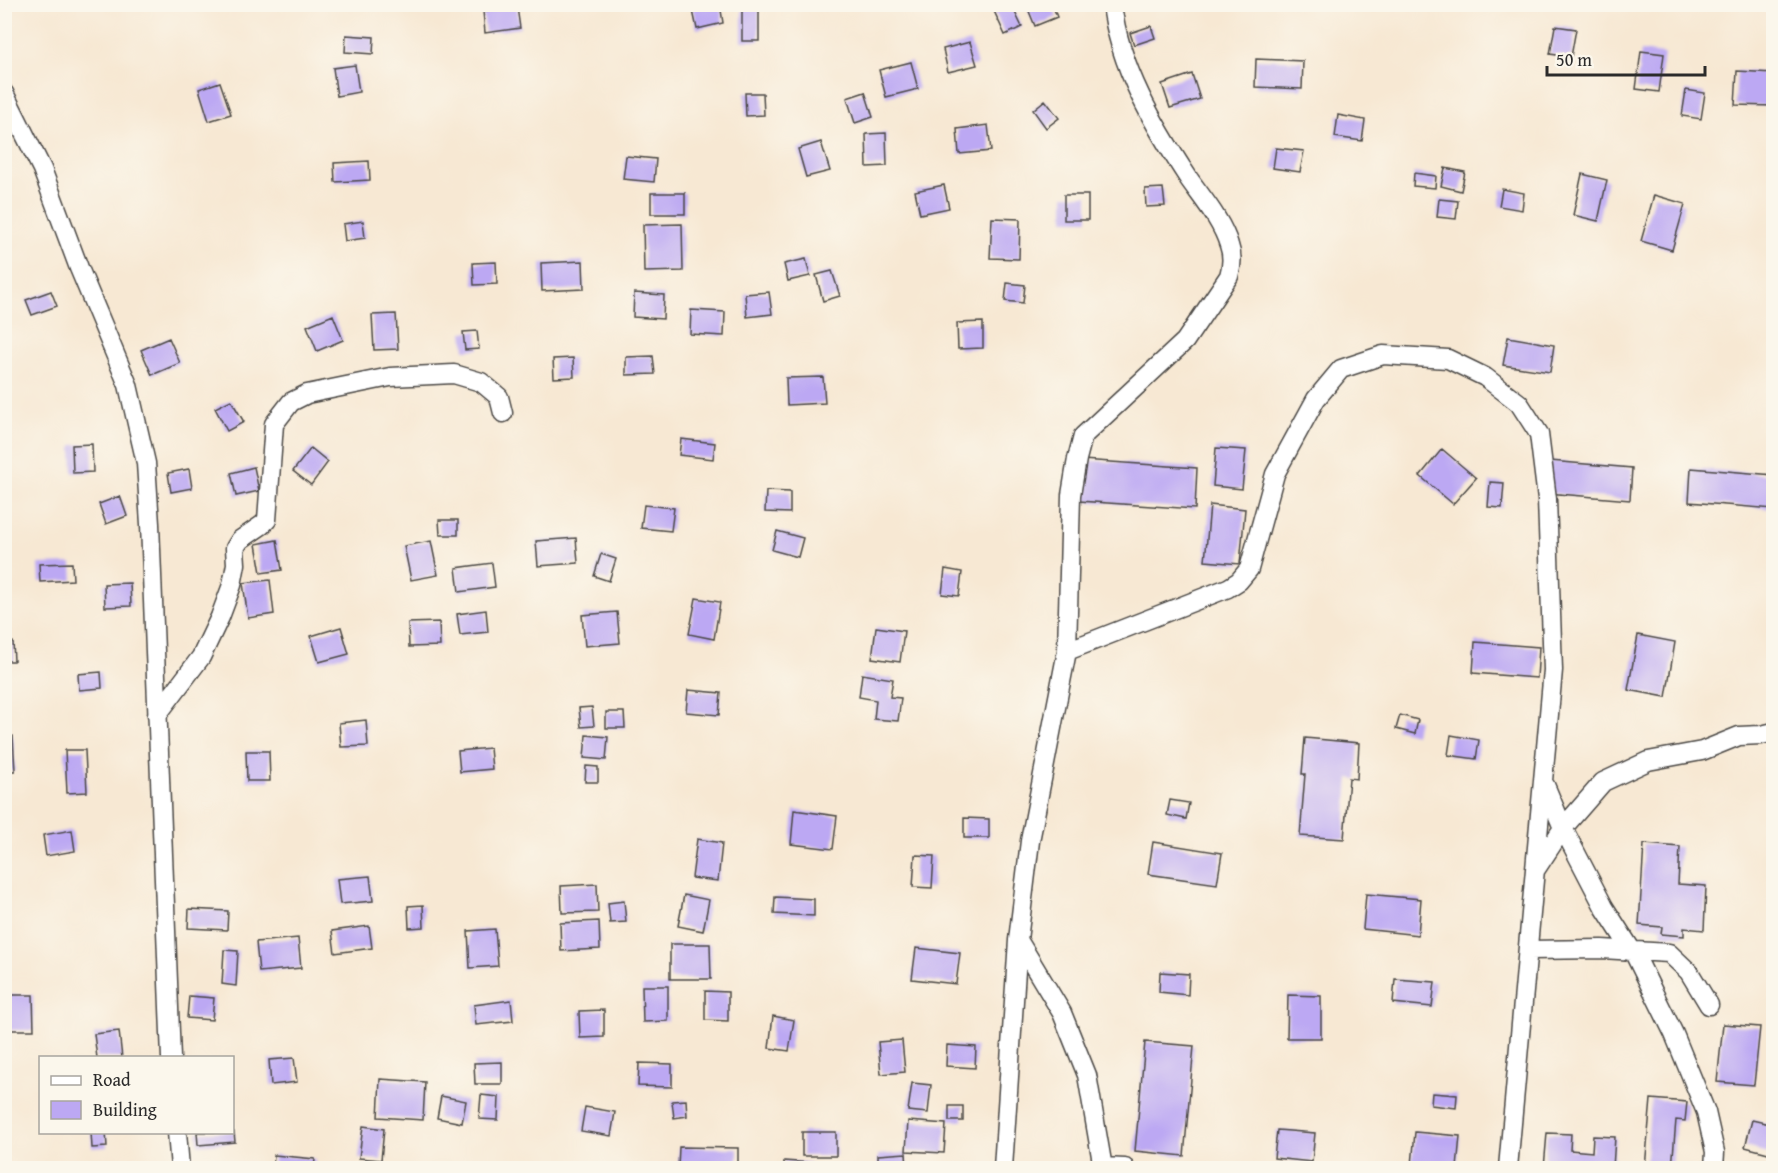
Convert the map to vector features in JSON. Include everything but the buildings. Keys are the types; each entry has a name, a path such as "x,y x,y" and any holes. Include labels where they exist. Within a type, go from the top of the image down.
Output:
{"street":[{"path":"1003,1168 1018,940 1029,841 1067,651 1071,495 1077,459 1083,436 1185,340 1229,276 1232,264 1230,247 1224,232 1177,159 1134,79 1115,27 1112,4"},
{"path":"4,93 42,170 79,268 128,385 146,463 171,1056"},
{"path":"1067,651 1228,588 1239,581 1249,569 1275,474 1316,399 1341,369 1383,355 1448,359 1485,377 1520,403 1539,434 1547,498 1553,670 1508,1168"},
{"path":"157,715 201,657 220,618 232,585 236,564 235,548 240,540 267,520 274,424 291,402 308,394 390,377 454,374 481,382 499,397 503,413"},
{"path":"1534,872 1563,828 1603,782 1648,761 1702,751 1739,736 1773,732"},
{"path":"1543,780 1563,828 1604,907 1631,950 1674,1034 1706,1112 1715,1152 1714,1168"},
{"path":"1018,940 1062,1013 1087,1075 1102,1168 1125,1168"},
{"path":"1529,950 1631,950 1669,953 1689,972 1709,1005"},
{"path":"177,1134 180,1168"}]}
